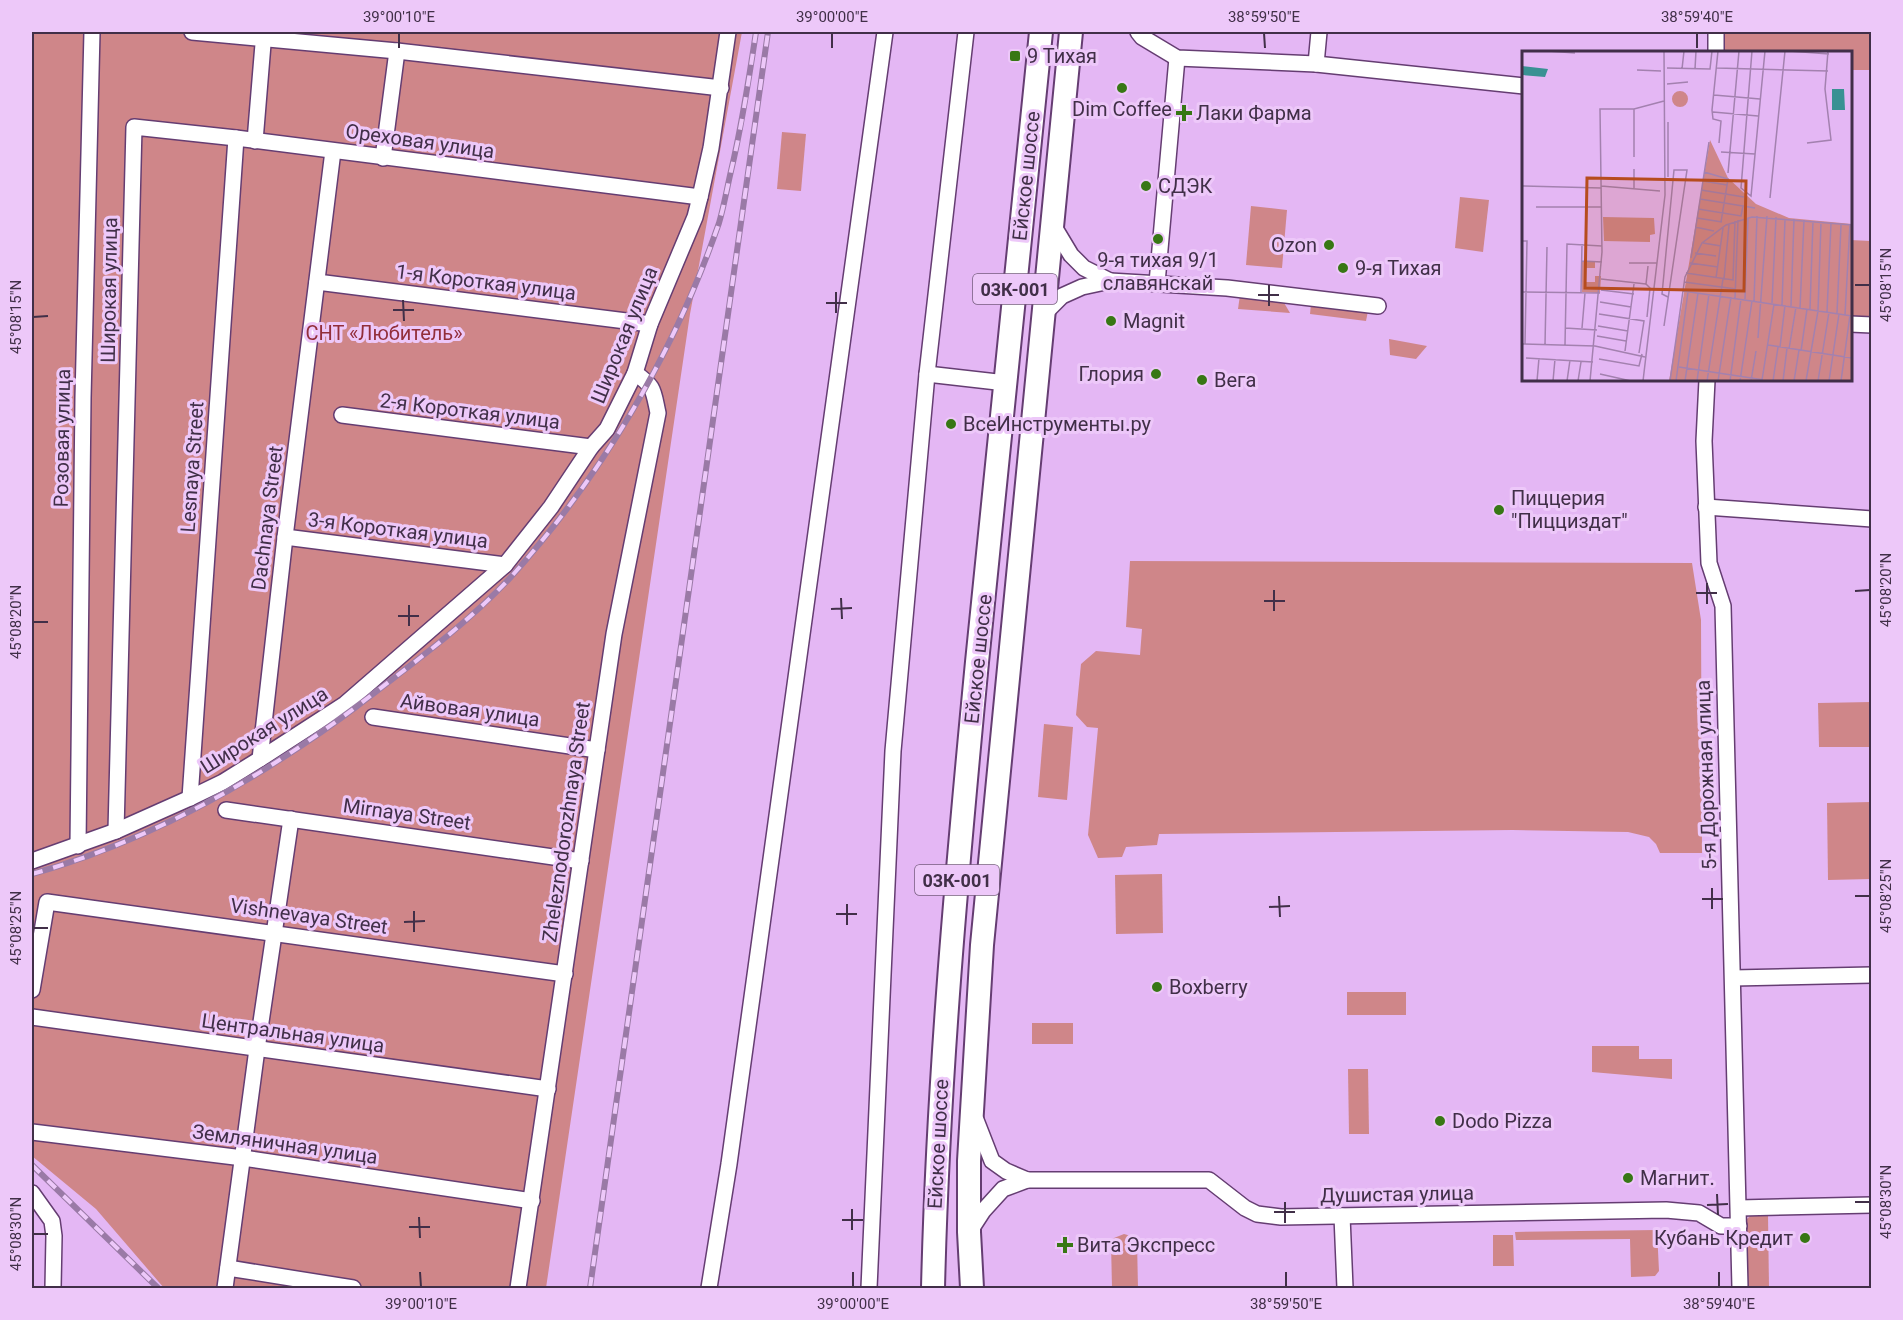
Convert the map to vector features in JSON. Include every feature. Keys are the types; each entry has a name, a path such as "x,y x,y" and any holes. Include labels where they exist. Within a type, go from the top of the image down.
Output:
{"main road":[{"name":"Ейское шоссе","path":"933,1288 940,1099 951,943 1041,32"},
{"name":"Ейское шоссе","path":"972,1288 969,1232 972,1108 982,945 1071,32"}],"street":[{"name":"Розовая улица","path":"78,846 83,398 92,32"},
{"path":"192,32 263,35 721,88"},
{"name":"Широкая улица","path":"134,127 116,831 223,782 345,704 505,565 551,507 591,447 607,429 635,373 650,324 694,217 711,148 728,32"},
{"path":"709,1288 729,1164 885,32"},
{"path":"869,1288 893,751 927,374 966,32"},
{"path":"1138,32 1142,37 1177,58 1316,64 1522,86"},
{"path":"1316,64 1319,32"},
{"path":"1716,32 1716,51"},
{"path":"255,141 263,35"},
{"path":"383,158 397,51"},
{"path":"1157,283 1177,58"},
{"name":"Ореховая улица","path":"134,127 700,197"},
{"name":"Lesnaya Street","path":"189,798 236,138"},
{"name":"Dachnaya Street","path":"260,759 333,151"},
{"path":"1053,225 1071,255 1084,268 1110,281"},
{"path":"1044,314 1062,296 1082,287 1110,281 1227,288 1378,306"},
{"name":"1-я Короткая улица","path":"316,282 650,324"},
{"path":"1852,324 1872,325"},
{"name":"Zheleznodorozhnaya Street","path":"518,1288 614,634 658,413 653,389 649,382 635,373"},
{"path":"927,374 1006,383"},
{"name":"5-я Дорожная улица","path":"1707,381 1704,441 1709,563 1723,606 1740,1288"},
{"name":"2-я Короткая улица","path":"342,416 591,447"},
{"path":"1706,507 1872,519"},
{"name":"3-я Короткая улица","path":"285,537 505,565"},
{"name":"Айвовая улица","path":"373,717 597,750"},
{"name":"Mirnaya Street","path":"226,810 581,861"},
{"path":"225,1288 256,1049 291,819"},
{"path":"32,861 116,831"},
{"name":"Vishnevaya Street","path":"32,990 47,902 565,974"},
{"path":"1733,978 1872,975"},
{"name":"Центральная улица","path":"32,1017 548,1089"},
{"path":"972,1108 982,1140 992,1161 1006,1171 1027,1180"},
{"name":"Земляничная улица","path":"32,1132 243,1158 532,1201"},
{"name":"Душистая улица","path":"1027,1180 1204,1179 1213,1182 1245,1208 1257,1214 1281,1217 1666,1210 1699,1213 1720,1226 1739,1226"},
{"path":"969,1232 983,1211 1006,1186 1027,1180"},
{"path":"32,1193 52,1221 53,1288"},
{"path":"1739,1208 1872,1206"},
{"path":"1342,1216 1345,1288"},
{"path":"228,1268 353,1288"}],"green space":[{"name":"СНТ «Любитель»","path":"32,32 742,32 690,314 546,1288 164,1288 96,1209 32,1156"},
{"path":"1725,32 1871,32 1871,70 1852,70 1852,51 1724,51"},
{"path":"782,132 806,134 801,191 777,189"},
{"path":"1460,197 1489,200 1483,252 1455,248"},
{"path":"1251,206 1287,210 1282,268 1246,265"},
{"path":"1852,240 1871,241 1871,317 1852,317"},
{"path":"1240,295 1283,301 1290,313 1238,309"},
{"path":"1311,304 1368,311 1366,321 1310,314"},
{"path":"1389,339 1427,346 1416,359 1390,355"},
{"path":"1130,561 1692,563 1701,620 1702,853 1660,853 1656,844 1649,837 1628,832 1512,830 1159,834 1157,845 1126,847 1122,857 1098,858 1088,835 1098,728 1087,727 1076,715 1081,664 1096,651 1140,655 1142,629 1126,627"},
{"path":"1871,702 1871,747 1819,747 1818,703"},
{"path":"1044,724 1073,727 1067,800 1038,797"},
{"path":"1871,802 1871,879 1828,880 1827,803"},
{"path":"1162,874 1163,933 1116,934 1115,875"},
{"path":"1347,992 1406,992 1406,1015 1347,1015"},
{"path":"1032,1023 1073,1023 1073,1044 1032,1044"},
{"path":"1592,1046 1639,1046 1639,1059 1672,1059 1672,1079 1592,1072"},
{"path":"1348,1069 1368,1069 1369,1134 1349,1134"},
{"path":"1752,1214 1768,1215 1769,1288 1745,1288 1745,1221"},
{"path":"1657,1230 1659,1271 1655,1276 1631,1277 1630,1239 1516,1240 1515,1232"},
{"path":"1124,1234 1137,1241 1138,1288 1112,1288 1111,1242 1114,1238"},
{"path":"1493,1235 1513,1235 1514,1266 1493,1266"}],"railway":[{"path":"32,874 76,860 161,826 201,806 281,759 319,734 436,646 492,596 544,539 605,455 632,411 657,366 701,271 721,217 742,119 756,32"},
{"path":"590,1288 768,32"},
{"path":"32,1165 158,1288"}],"place":[{"name":"9 Тихая","path":"1015,56"},
{"name":"Dim Coffee","path":"1122,88"},
{"name":"Лаки Фарма","path":"1184,113"},
{"name":"СДЭК","path":"1146,186"},
{"name":"9-я тихая 9/1 славянскай","path":"1158,239"},
{"name":"Ozon","path":"1329,245"},
{"name":"9-я Тихая","path":"1343,268"},
{"name":"Magnit","path":"1111,321"},
{"name":"Глория","path":"1156,374"},
{"name":"Вега","path":"1202,380"},
{"name":"ВсеИнструменты.ру","path":"951,424"},
{"name":"Пиццерия \"Пицциздат\"","path":"1499,510"},
{"name":"Boxberry","path":"1157,987"},
{"name":"Dodo Pizza","path":"1440,1121"},
{"name":"Магнит.","path":"1628,1178"},
{"name":"Кубань Кредит","path":"1805,1238"},
{"name":"Вита Экспресс","path":"1065,1245"}]}
